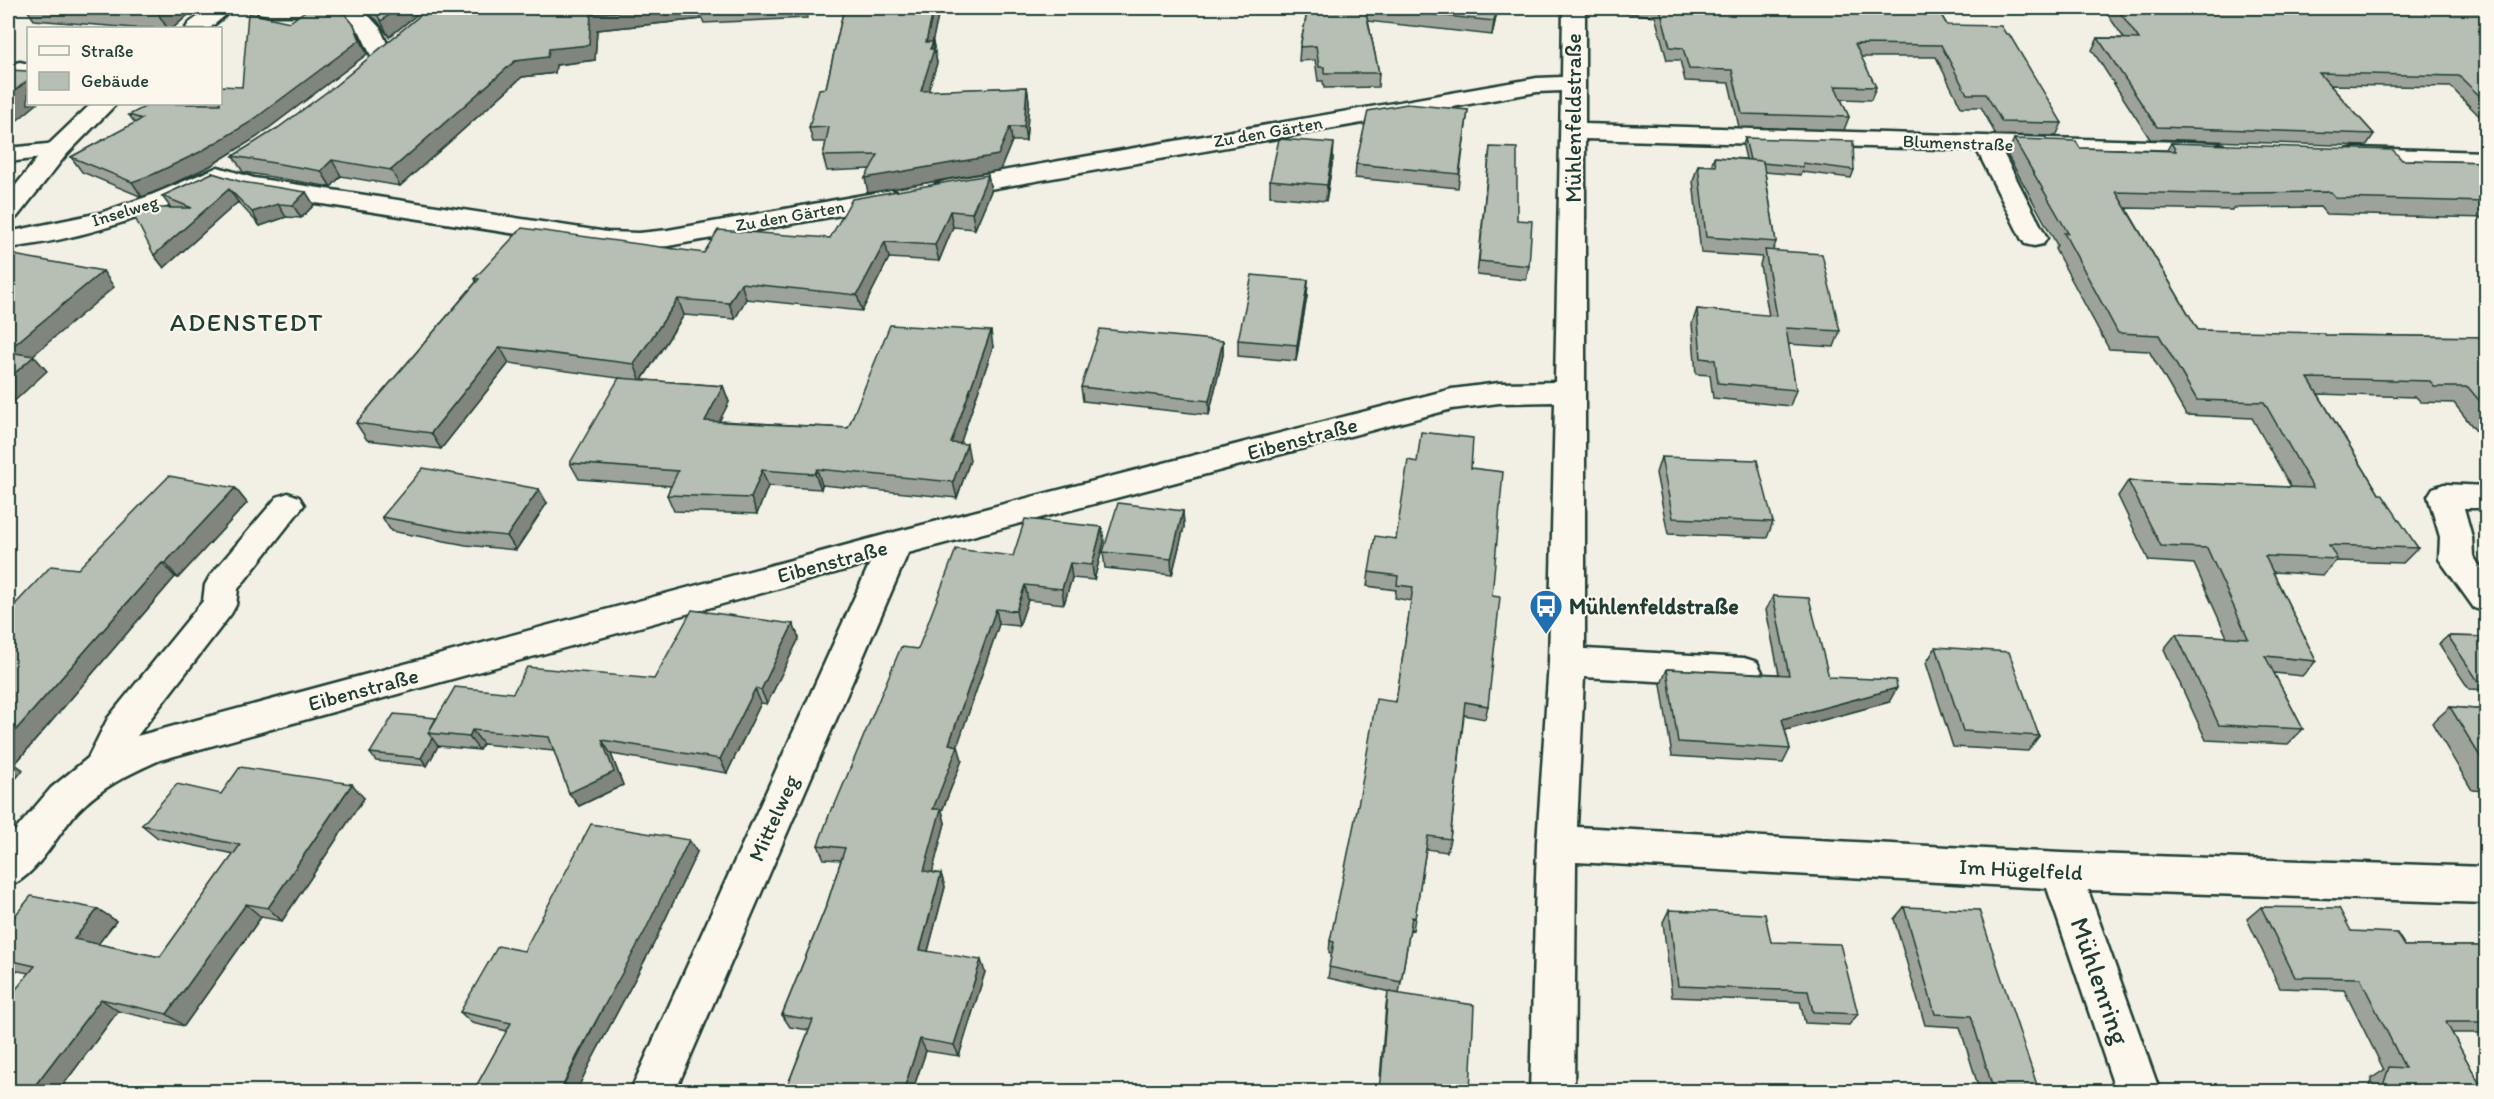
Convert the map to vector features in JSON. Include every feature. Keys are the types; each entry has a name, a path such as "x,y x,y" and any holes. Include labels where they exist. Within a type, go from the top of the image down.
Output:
{"street":[{"path":"197,27 223,8"},
{"path":"267,8 341,8 360,20 376,35 382,56"},
{"name":"Mühlenfeldstraße","path":"1552,1092 1557,843 1567,662 1574,8"},
{"name":"Zu den Gärten","path":"218,175 250,185 607,240 668,238 1537,84 1573,84"},
{"path":"8,211 57,150 103,105"},
{"name":"Blumenstraße","path":"1574,131 2236,151"},
{"path":"1986,144 2034,238"},
{"path":"8,155 57,150"},
{"path":"2332,154 2487,159"},
{"name":"Inselweg","path":"8,240 129,212 181,193 218,175 244,158"},
{"name":"Eibenstraße","path":"8,868 64,800 101,769 152,746 895,544 1452,399 1499,393 1570,392"},
{"path":"2487,497 2444,496 2456,537 2456,559 2487,599"},
{"name":"Eibenstraße","path":"101,769 121,729 219,605 222,585 288,505"},
{"name":"Mittelweg","path":"652,1092 895,544"},
{"path":"1567,662 1744,672"},
{"name":"Im Hügelfeld","path":"1557,843 2061,871 2487,885"},
{"name":"Mühlenring","path":"2061,871 2138,1092"}],"building":[{"path":"101,8 163,8 157,12"},
{"path":"309,8 329,8 345,14 354,25 360,40 249,123 200,152 154,174 132,182 71,157 142,119 129,115 148,105 222,105 222,86 242,87 248,13 290,22"},
{"path":"372,8 398,8 381,21"},
{"path":"429,8 654,8 591,14 589,45 549,49 548,57 515,61 391,170 332,160 321,171 233,156 278,128 335,86"},
{"path":"844,8 934,8 926,42 933,42 930,49 934,49 921,91 1027,87 1024,127 1010,127 998,155 865,178 878,155 823,156 829,127 809,128 819,89 826,88"},
{"path":"1308,8 1365,8 1379,73 1324,73 1324,67 1319,67 1316,46 1300,47"},
{"path":"1369,8 1497,8 1494,21"},
{"path":"1660,8 1937,8 1947,25 2001,26 2006,34 2009,34 2062,123 2002,122 1986,94 1967,94 1941,45 1855,44 1876,87 1835,86 1849,117 1742,114 1732,70 1689,69 1683,48 1670,47"},
{"path":"2117,8 2487,8 2487,103 2459,76 2319,73 2374,134 2157,127 2098,38 2139,39"},
{"path":"8,70 27,71 27,81 8,96"},
{"path":"1407,104 1468,110 1459,174 1356,164 1368,111"},
{"path":"1745,138 1853,141 1854,170 1803,163 1803,167 1750,160"},
{"path":"1279,139 1334,143 1327,185 1270,180"},
{"path":"2014,139 2076,141 2080,148 2176,151 2171,143 2393,150 2402,160 2487,162 2487,202 2336,198 2331,192 2240,193 2242,195 2116,192 2198,330 2323,333 2325,335 2487,337 2487,410 2468,387 2434,387 2430,381 2308,378 2379,494 2382,494 2418,548 2329,545 2337,559 2265,556 2316,661 2265,656 2303,729 2219,725 2176,634 2248,638 2207,548 2161,546 2128,481 2313,488 2264,402 2197,400 2159,335 2118,333 2064,233 2068,233"},
{"path":"1490,147 1517,148 1517,220 1532,221 1529,266 1479,261"},
{"path":"1714,157 1763,161 1776,242 1706,237 1698,165 1716,166"},
{"path":"212,173 242,182 306,192 293,205 278,204 252,212 229,189 154,255 130,208 192,208 162,196"},
{"path":"988,175 972,213 950,211 935,245 885,242 857,295 741,283 729,303 678,299 634,364 500,347 431,433 356,423 479,279 475,278 522,228 704,253 718,230 830,238 852,199"},
{"path":"1765,250 1822,254 1840,331 1786,328 1796,390 1718,383 1715,360 1701,358 1697,309 1777,316"},
{"path":"8,254 103,271 8,350"},
{"path":"1252,275 1308,280 1297,345 1238,340"},
{"path":"890,325 991,331 951,443 967,444 953,482 817,469 815,474 762,470 751,498 667,495 678,471 570,463 619,378 723,386 705,421 848,428"},
{"path":"1100,329 1223,341 1209,401 1081,387"},
{"path":"8,352 34,356 8,379"},
{"path":"1421,432 1473,438 1471,468 1503,472 1492,596 1500,597 1488,706 1465,702 1450,839 1428,836 1415,918 1412,917 1401,982 1329,967 1334,942 1330,941 1360,795 1376,699 1396,702 1413,587 1397,585 1398,576 1369,572 1375,536 1396,539 1408,460 1417,462"},
{"path":"1661,457 1757,460 1773,522 1673,518"},
{"path":"423,468 539,489 507,536 457,531 382,517"},
{"path":"169,476 235,488 165,563 162,563 8,739 8,612 51,566 78,569"},
{"path":"1118,503 1183,511 1171,559 1103,552"},
{"path":"1025,519 1102,527 1092,565 1070,563 1062,589 1025,585 1016,611 996,609 949,744 958,746 933,809 941,809 924,871 941,874 920,950 981,960 954,1045 920,1039 903,1092 785,1092 813,1020 782,1015 827,904 845,848 818,845 832,807 834,807 901,647 918,649 956,549 1013,556"},
{"path":"1773,596 1809,598 1829,677 1896,680 1897,688 1782,719 1790,749 1678,742 1667,669 1789,675"},
{"path":"692,610 793,624 761,690 755,689 720,759 602,740 614,772 569,793 549,737 472,730 469,737 428,733 455,687 513,693 527,667 654,679"},
{"path":"2448,636 2487,637 2487,681 2478,681"},
{"path":"1936,647 2009,652 2039,736 1963,731"},
{"path":"2450,707 2487,710 2487,768"},
{"path":"394,714 436,718 428,733 432,738 421,758 370,753"},
{"path":"240,767 352,784 268,908 246,904 167,1014 101,999 30,1092 8,1092 8,999 35,966 8,960 8,924 31,896 98,909 74,939 160,957 240,845 142,825 177,784 221,794"},
{"path":"591,824 689,840 645,931 560,1092 473,1092 511,1023 460,1012 498,946 524,951"},
{"path":"1904,907 1979,910 2038,1088 2082,1092 1994,1092 1971,1016 1935,1014"},
{"path":"2261,907 2339,908 2351,931 2397,933 2405,946 2487,946 2487,1022 2446,1022 2484,1092 2381,1092 2389,1067 2405,1068 2360,978 2295,977"},
{"path":"1669,910 1765,914 1771,942 1840,944 1858,1014 1813,1012 1808,991 1678,986"},
{"path":"1388,992 1474,1005 1470,1092 1380,1092"}],"place":[{"name":"Mühlenfeldstraße","path":"1546,635"}],"district":[{"name":"ADENSTEDT","path":"247,322"}]}
